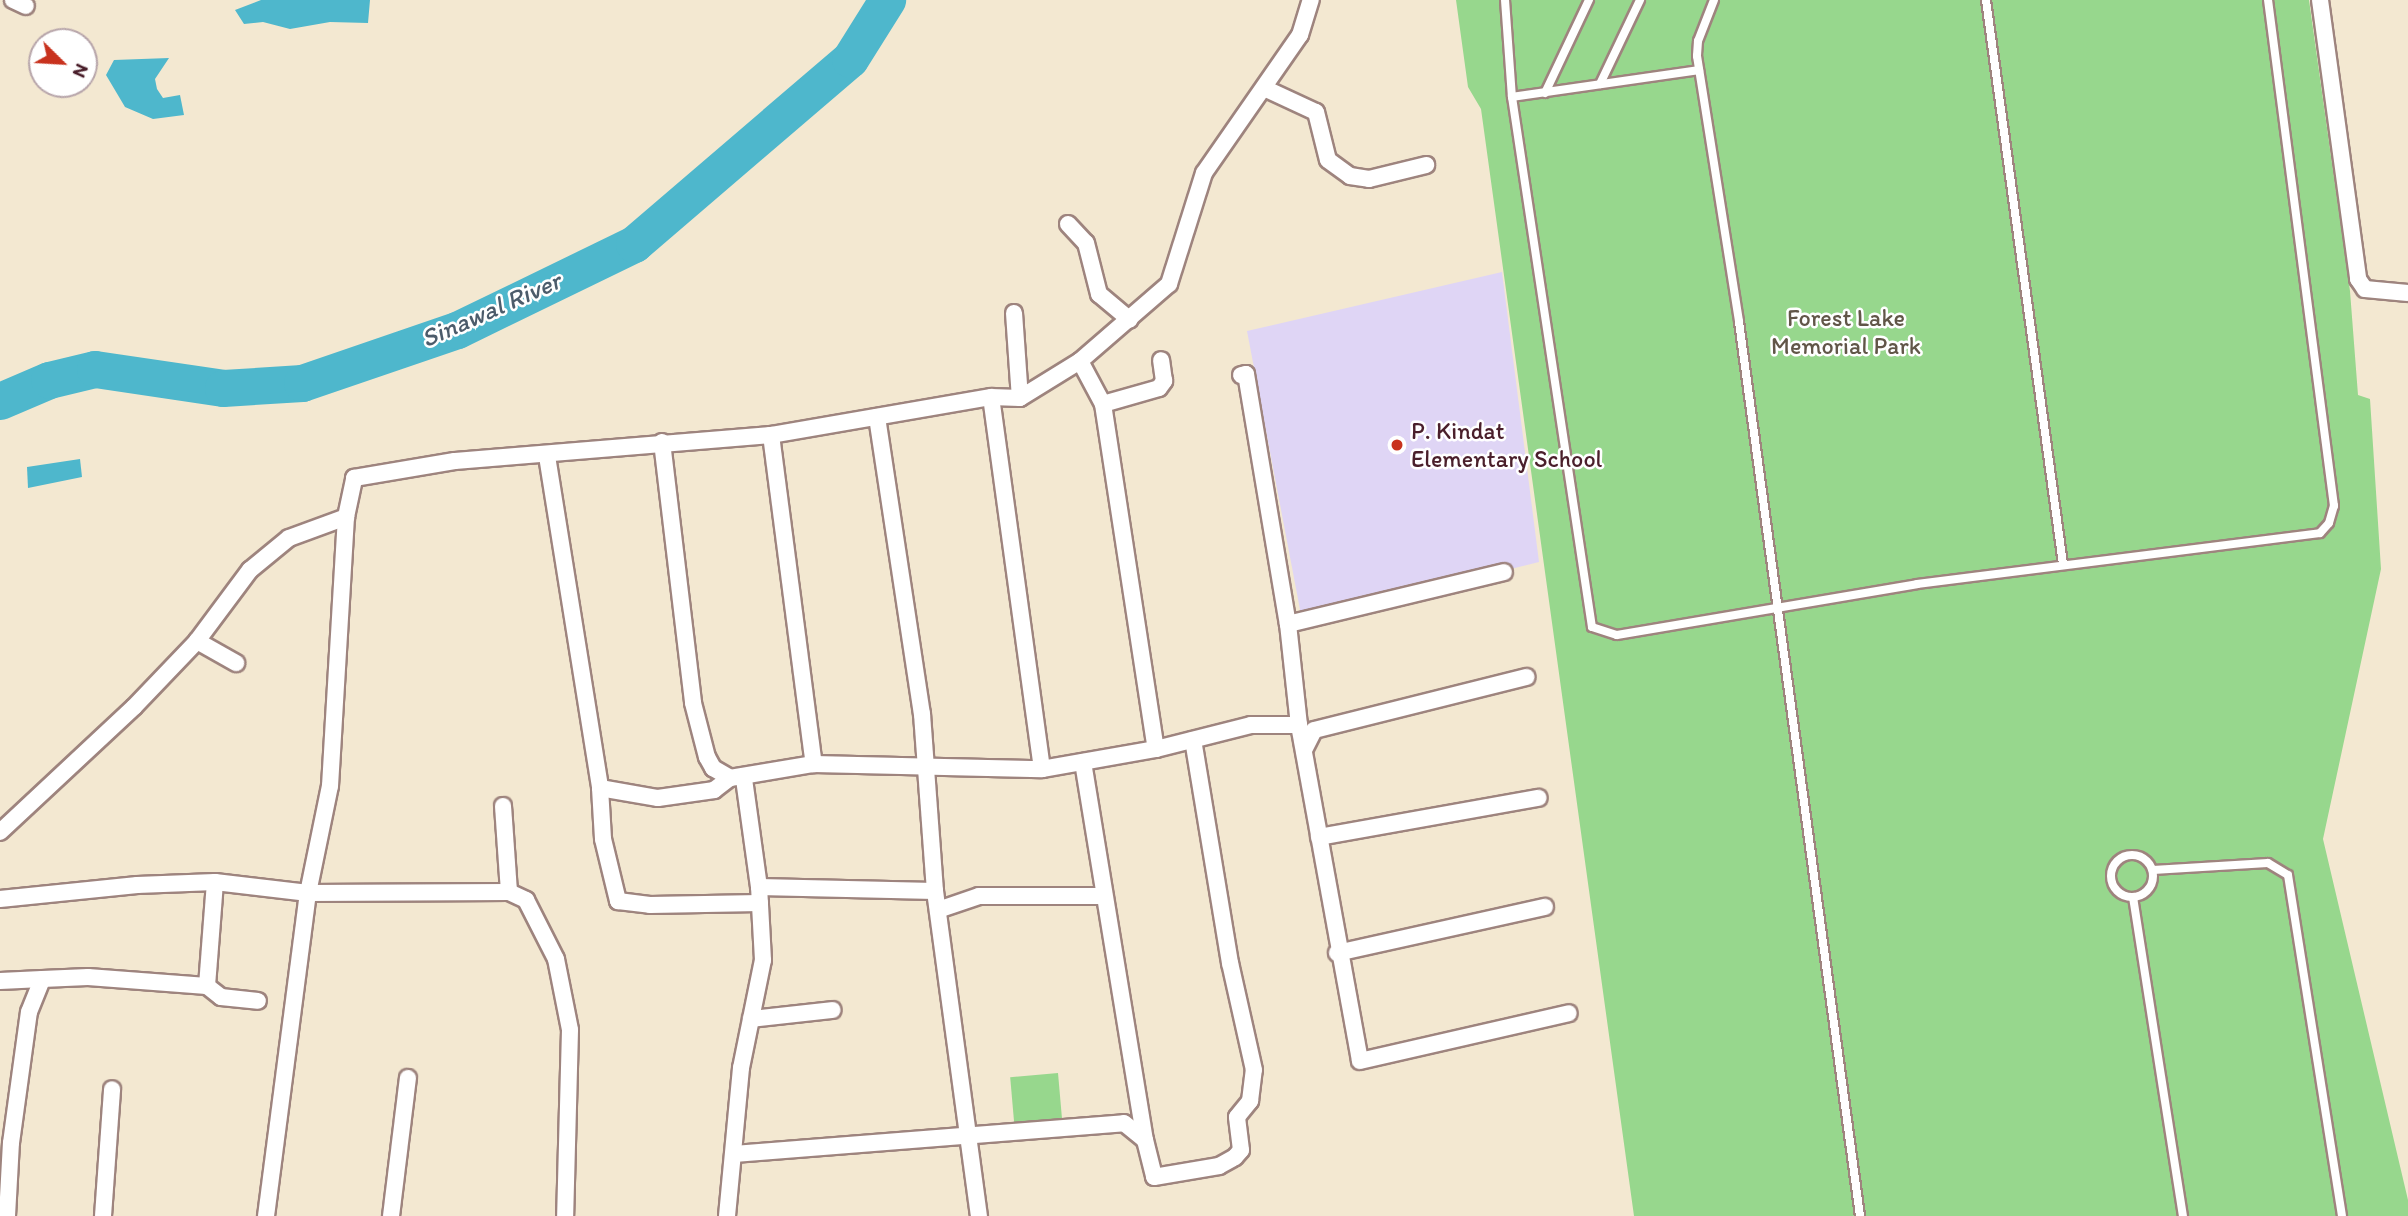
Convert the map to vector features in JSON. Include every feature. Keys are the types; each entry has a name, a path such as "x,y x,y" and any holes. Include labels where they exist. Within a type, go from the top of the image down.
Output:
{"street":[{"path":"266,1216 308,893 330,786 346,517 354,478 433,464 547,456 662,442 771,435 991,397 1020,398 1080,361 1169,284 1204,173 1300,35 1311,0"},
{"path":"2320,0 2358,279 2365,289 2408,293"},
{"path":"1264,88 1316,112 1328,160 1350,176 1369,179 1426,165"},
{"path":"1068,224 1086,243 1099,294 1130,320"},
{"path":"1014,313 1020,398"},
{"path":"1102,404 1159,388 1164,381 1161,360"},
{"path":"1080,361 1102,404 1156,749"},
{"path":"1241,375 1246,374 1288,624 1299,724 1337,953 1360,1061 1569,1013"},
{"path":"991,397 1042,769"},
{"path":"877,417 927,764 935,891 970,1133 979,1216"},
{"path":"771,435 814,764"},
{"path":"662,442 695,714 707,757 713,768 737,779"},
{"path":"547,456 600,788 603,839 618,901 650,905 760,895 935,891"},
{"path":"0,832 82,760 197,641 250,570 268,554 308,529 346,517"},
{"path":"1288,624 1504,572"},
{"path":"197,641 236,663"},
{"path":"1304,750 1314,730 1526,677"},
{"path":"600,788 658,798 714,790 737,779 814,764 927,764 1042,769 1156,749 1251,725 1299,724"},
{"path":"1083,762 1102,895 1145,1140 1154,1177 1219,1166 1241,1150 1237,1117 1250,1101 1254,1070 1230,964 1193,740"},
{"path":"727,1216 741,1068 763,960 760,895 737,779"},
{"path":"1319,837 1538,798"},
{"path":"503,806 509,892"},
{"path":"207,986 215,882"},
{"path":"0,899 215,882 308,893 509,892 526,900 549,941 567,1004 570,1030 565,1216"},
{"path":"938,910 979,896 1102,895"},
{"path":"1337,953 1545,907"},
{"path":"0,981 88,977 207,986 221,997 258,1001"},
{"path":"7,1216 29,1012 42,979"},
{"path":"751,1019 833,1010"},
{"path":"391,1216 408,1078"},
{"path":"103,1216 112,1089"},
{"path":"734,1154 970,1133 1124,1123 1145,1140"}],"lane":[{"path":"1505,0 1512,97 1592,627 1617,635 2063,564 2320,533 2329,523 2333,506 2312,320 2268,0"},
{"path":"1545,93 1588,0"},
{"path":"1600,85 1640,0"},
{"path":"1714,0 1698,41 1699,70 1739,322 1775,610 1860,1216"},
{"path":"1986,0 2063,564"},
{"path":"1512,97 1699,70"},
{"path":"2142,857 2153,870 2151,885 2133,897 2113,885 2112,867 2118,860 2142,857"},
{"path":"2153,870 2268,863 2288,875 2342,1216"},
{"path":"2133,897 2183,1216"}],"shaded area":[{"name":"P. Kindat Elementary School","path":"1502,272 1539,562 1302,620 1247,331"}],"green space":[{"name":"Forest Lake Memorial Park","path":"1456,0 2309,0 2350,291 2358,395 2370,399 2381,569 2323,839 2408,1200 2408,1216 1634,1216 1481,109 1468,87"},
{"path":"1058,1073 1062,1119 1014,1123 1010,1077"}],"water":[{"path":"261,0 370,0 368,23 330,22 290,29 263,22 244,24 235,10"},
{"path":"169,58 155,79 157,89 163,98 180,95 184,115 153,119 125,107 106,75 114,60"},
{"path":"80,459 82,477 28,488 27,467"}],"waterway":[{"name":"Sinawal River","path":"0,401 49,380 95,369 223,388 302,383 457,330 634,244 850,59 887,0"}],"place":[{"name":"P. Kindat Elementary School","path":"1397,445"}]}
